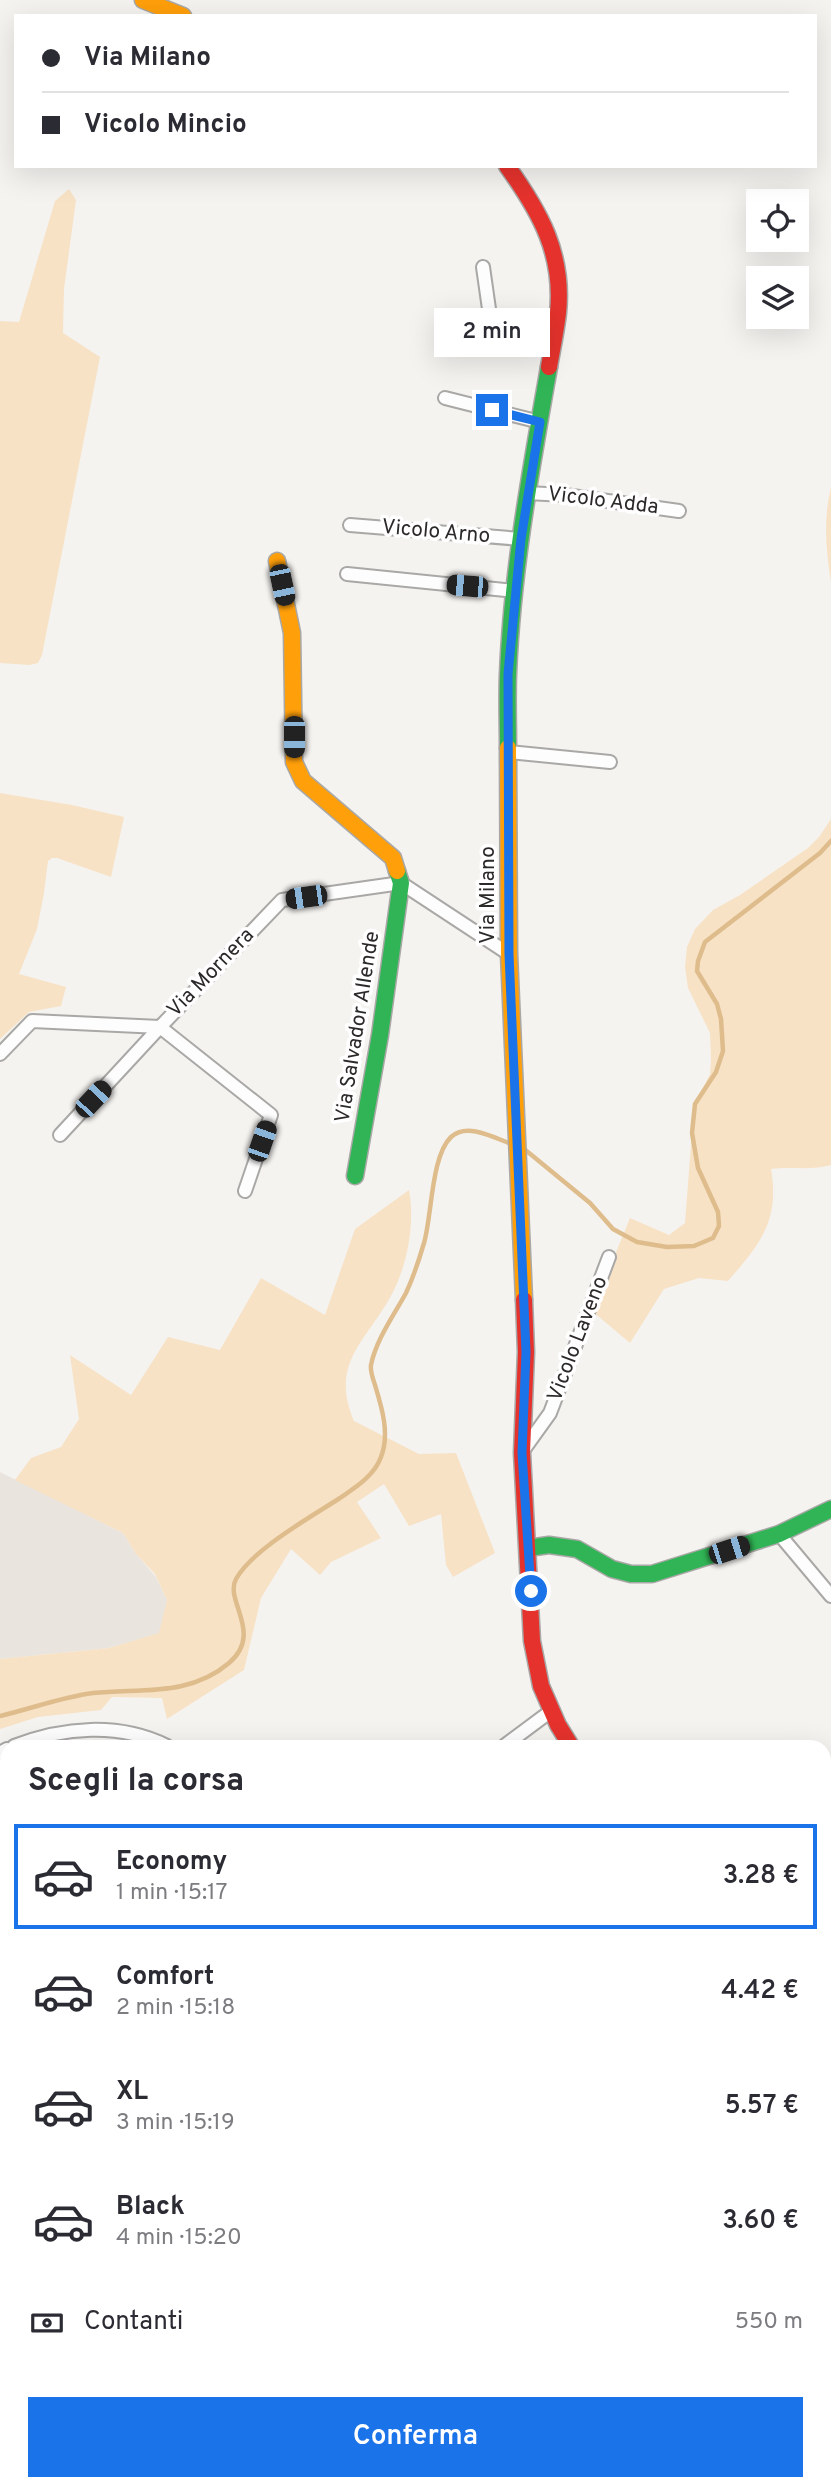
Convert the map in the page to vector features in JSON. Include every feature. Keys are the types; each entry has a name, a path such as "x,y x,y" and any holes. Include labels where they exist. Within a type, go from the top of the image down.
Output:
{"street":[{"path":"143,0 178,14"},
{"name":"Via Milano","path":"508,168 531,199 550,240 558,273 558,312 527,493 508,674 509,954 526,1352 522,1453 532,1641 541,1686 566,1740"},
{"path":"483,267 490,316 555,329"},
{"path":"445,398 540,422"},
{"name":"Vicolo Adda","path":"527,493 565,495 679,511"},
{"name":"Vicolo Arno","path":"350,525 521,539"},
{"path":"277,561 292,633 294,762 303,781 393,858 401,883 509,954"},
{"path":"346,574 515,591"},
{"path":"509,752 610,762"},
{"name":"Via Mornera","path":"60,1135 282,900 401,883"},
{"name":"Via Salvador Allende","path":"355,1176 380,1035 401,883"},
{"path":"0,1055 32,1021 160,1027 271,1115 245,1191"},
{"name":"Vicolo Laveno","path":"522,1453 550,1413 609,1257"},
{"path":"528,1548 549,1545 577,1549 612,1569 631,1574 652,1574 779,1534 831,1509"},
{"path":"779,1534 831,1596"},
{"path":"512,1740 551,1711"},
{"path":"30,1740 71,1731 96,1730 117,1731 154,1740"}],"shaded area":[{"path":"69,189 76,200 64,289 63,333 100,357 42,655 38,663 30,665 0,663 0,321 19,322 55,201"},
{"path":"831,488 831,582 826,535"},
{"path":"0,793 124,817 111,877 57,858 48,861 37,929 19,974 66,987 61,1006 29,1012 0,1039"},
{"path":"831,819 831,1165 771,1169 773,1203 770,1218 758,1243 739,1268 728,1281 699,1278 664,1289 630,1343 592,1311 630,1218 669,1235 685,1223 694,1105 710,1074 711,1060 710,1033 688,988 685,967 687,947 695,929 713,910 740,895 808,848"},
{"path":"409,1190 411,1228 403,1267 394,1290 355,1351 346,1382 347,1400 354,1421 419,1454 456,1453 495,1553 453,1577 446,1565 441,1514 409,1526 384,1484 357,1502 381,1538 331,1562 320,1575 291,1549 261,1598 244,1670 167,1719 162,1698 112,1697 101,1710 38,1717 0,1729 0,1659 109,1648 159,1633 167,1600 155,1574 136,1554 123,1533 15,1480 31,1458 61,1447 79,1419 70,1355 131,1395 168,1337 220,1350 261,1278 325,1315 355,1229"},
{"path":"0,1472 123,1533 136,1554 156,1577 167,1600 160,1633 109,1648 0,1659"}],"waterway":[{"path":"523,1148 590,1203 613,1229 637,1242 667,1247 694,1246 713,1238 719,1226 718,1212 698,1168 692,1133 695,1104 716,1072 723,1051 717,1004 697,971 698,961 705,942 820,853 831,841"},
{"path":"0,1716 93,1693 181,1686 214,1674 239,1652 243,1629 234,1588 236,1579 244,1568 284,1534 358,1485 374,1470 381,1457 385,1439 384,1421 371,1365 381,1337 406,1293 418,1262 427,1231 439,1158 444,1146 451,1137 465,1131 481,1133 511,1144"}],"traffic: fast":[{"path":"508,748 508,674 514,597 523,520 549,367"},
{"path":"355,1176 380,1035 401,883 397,871"},
{"path":"528,1548 549,1545 577,1549 612,1569 631,1574 652,1574 779,1534 831,1509"}],"traffic: slow":[{"path":"143,0 178,14"},
{"path":"277,561 292,633 294,762 303,781 393,858 397,871"},
{"path":"508,748 509,954 524,1300"}],"traffic: jam":[{"path":"508,168 539,217 553,253 557,272 558,313 549,367"},
{"path":"524,1300 526,1352 522,1453 532,1641 541,1686 567,1740"}],"route":[{"path":"492,410 540,422 521,539 508,674 509,954 526,1352 522,1453 531,1591"}]}
